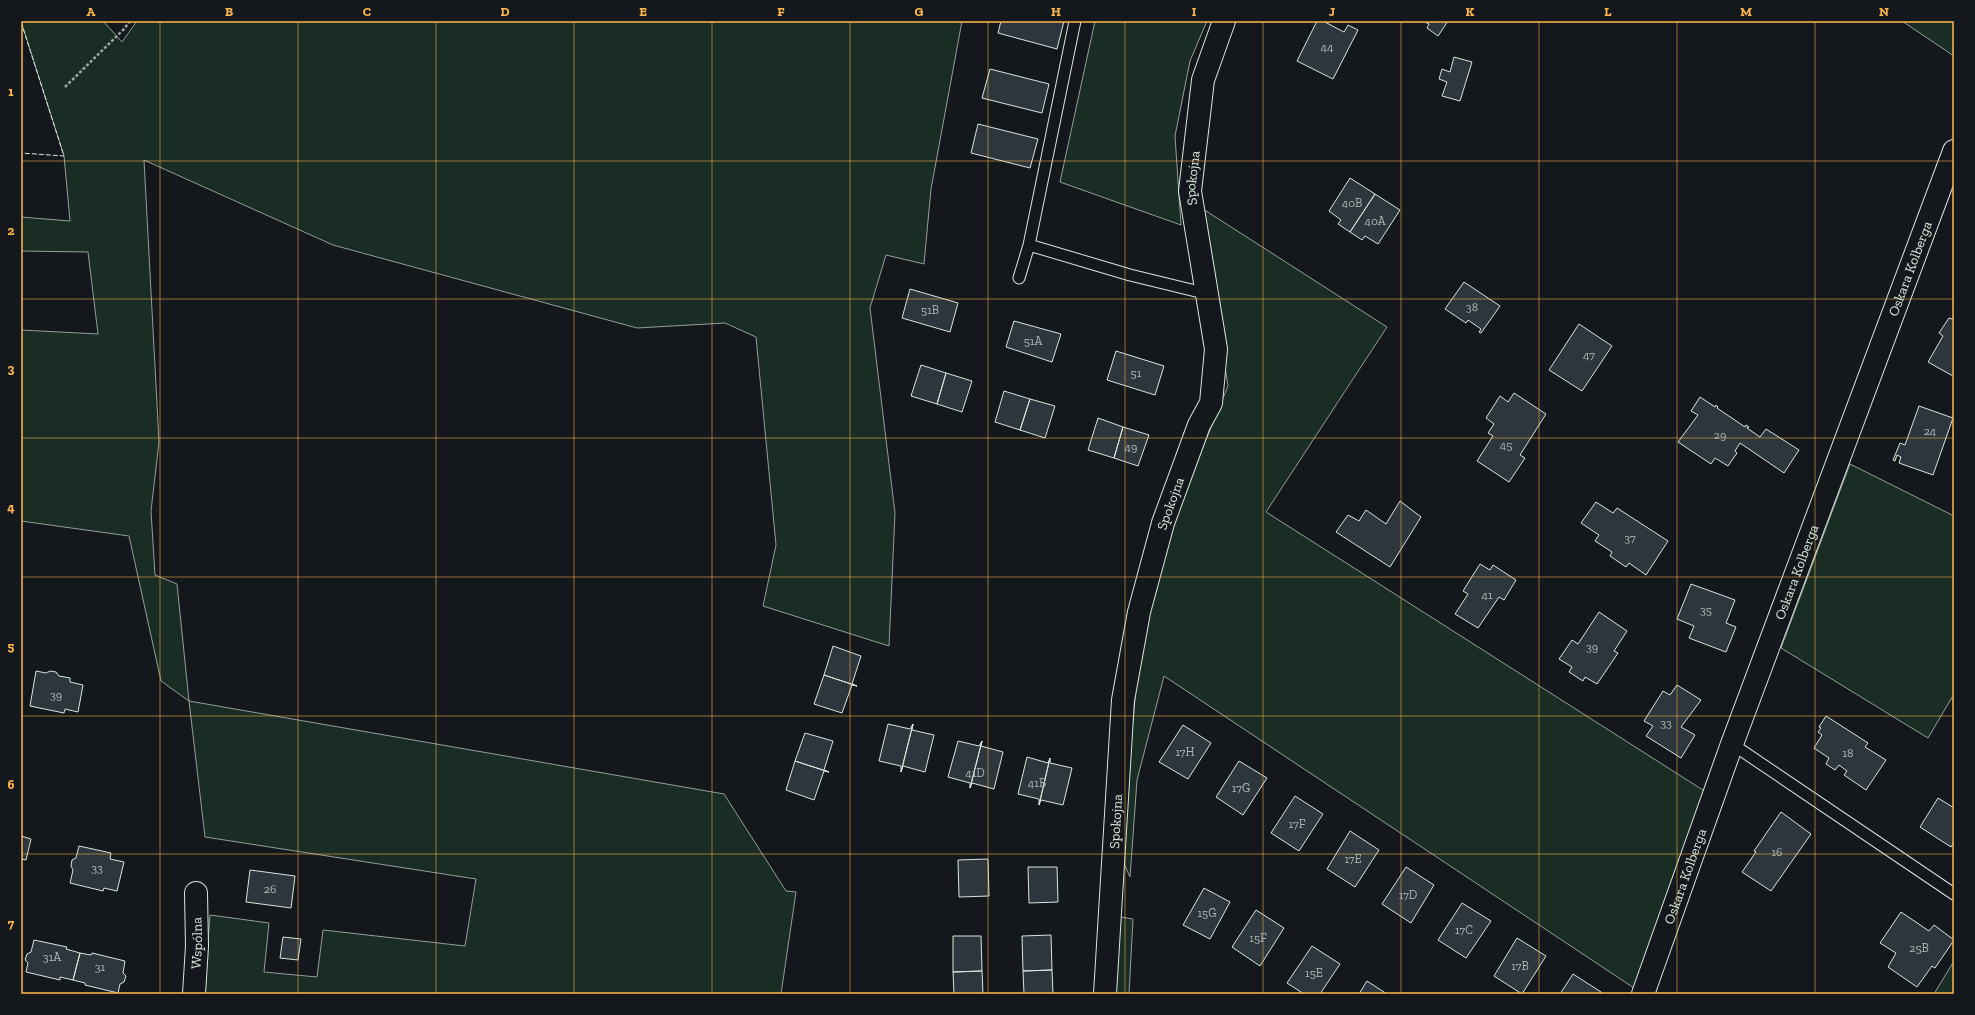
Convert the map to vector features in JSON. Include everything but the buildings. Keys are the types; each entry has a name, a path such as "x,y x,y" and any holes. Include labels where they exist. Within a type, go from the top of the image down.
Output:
{"street":[{"name":"Spokojna","path":"1105,994 1123,700 1139,612 1164,523 1199,425 1211,403 1216,350 1190,191 1203,80 1224,21"},
{"name":"Oskara Kolberga","path":"1643,994 1732,744 1954,151"},
{"name":"Wspólna","path":"194,994 197,946 196,893"}],"lane":[{"path":"1019,278 1029,244 1075,21"},
{"path":"1029,244 1130,275 1208,294"},
{"path":"1732,744 1954,894"}],"path":[{"path":"65,87 124,30 130,21"}],"green space":[{"path":"21,21 103,21 122,42 137,21 962,21 931,189 924,264 886,255 870,308 895,513 889,646 763,606 776,545 756,337 725,323 637,328 333,245 144,160 159,442 151,511 155,575 177,584 189,701 161,681 129,536 21,521 21,330 98,334 88,252 21,251 21,217 70,221 64,156"},
{"path":"1095,21 1207,21 1190,61 1175,136 1181,225 1060,182"},
{"path":"1902,21 1954,21 1954,56"},
{"path":"1203,209 1387,327 1266,512 1706,792 1634,988 1164,676 1137,780 1130,877 1120,855 1138,668 1165,539 1228,386 1210,272"},
{"path":"1850,464 1954,516 1954,694 1928,738 1781,648"},
{"path":"189,701 724,794 786,891 796,892 781,994 204,994 210,915 269,923 264,972 317,977 323,930 465,946 476,879 205,837"},
{"path":"1115,916 1133,919 1129,994 1112,994"},
{"path":"1954,961 1954,994 1934,994"}],"fence":[{"path":"21,22 64,156 21,153"}]}
